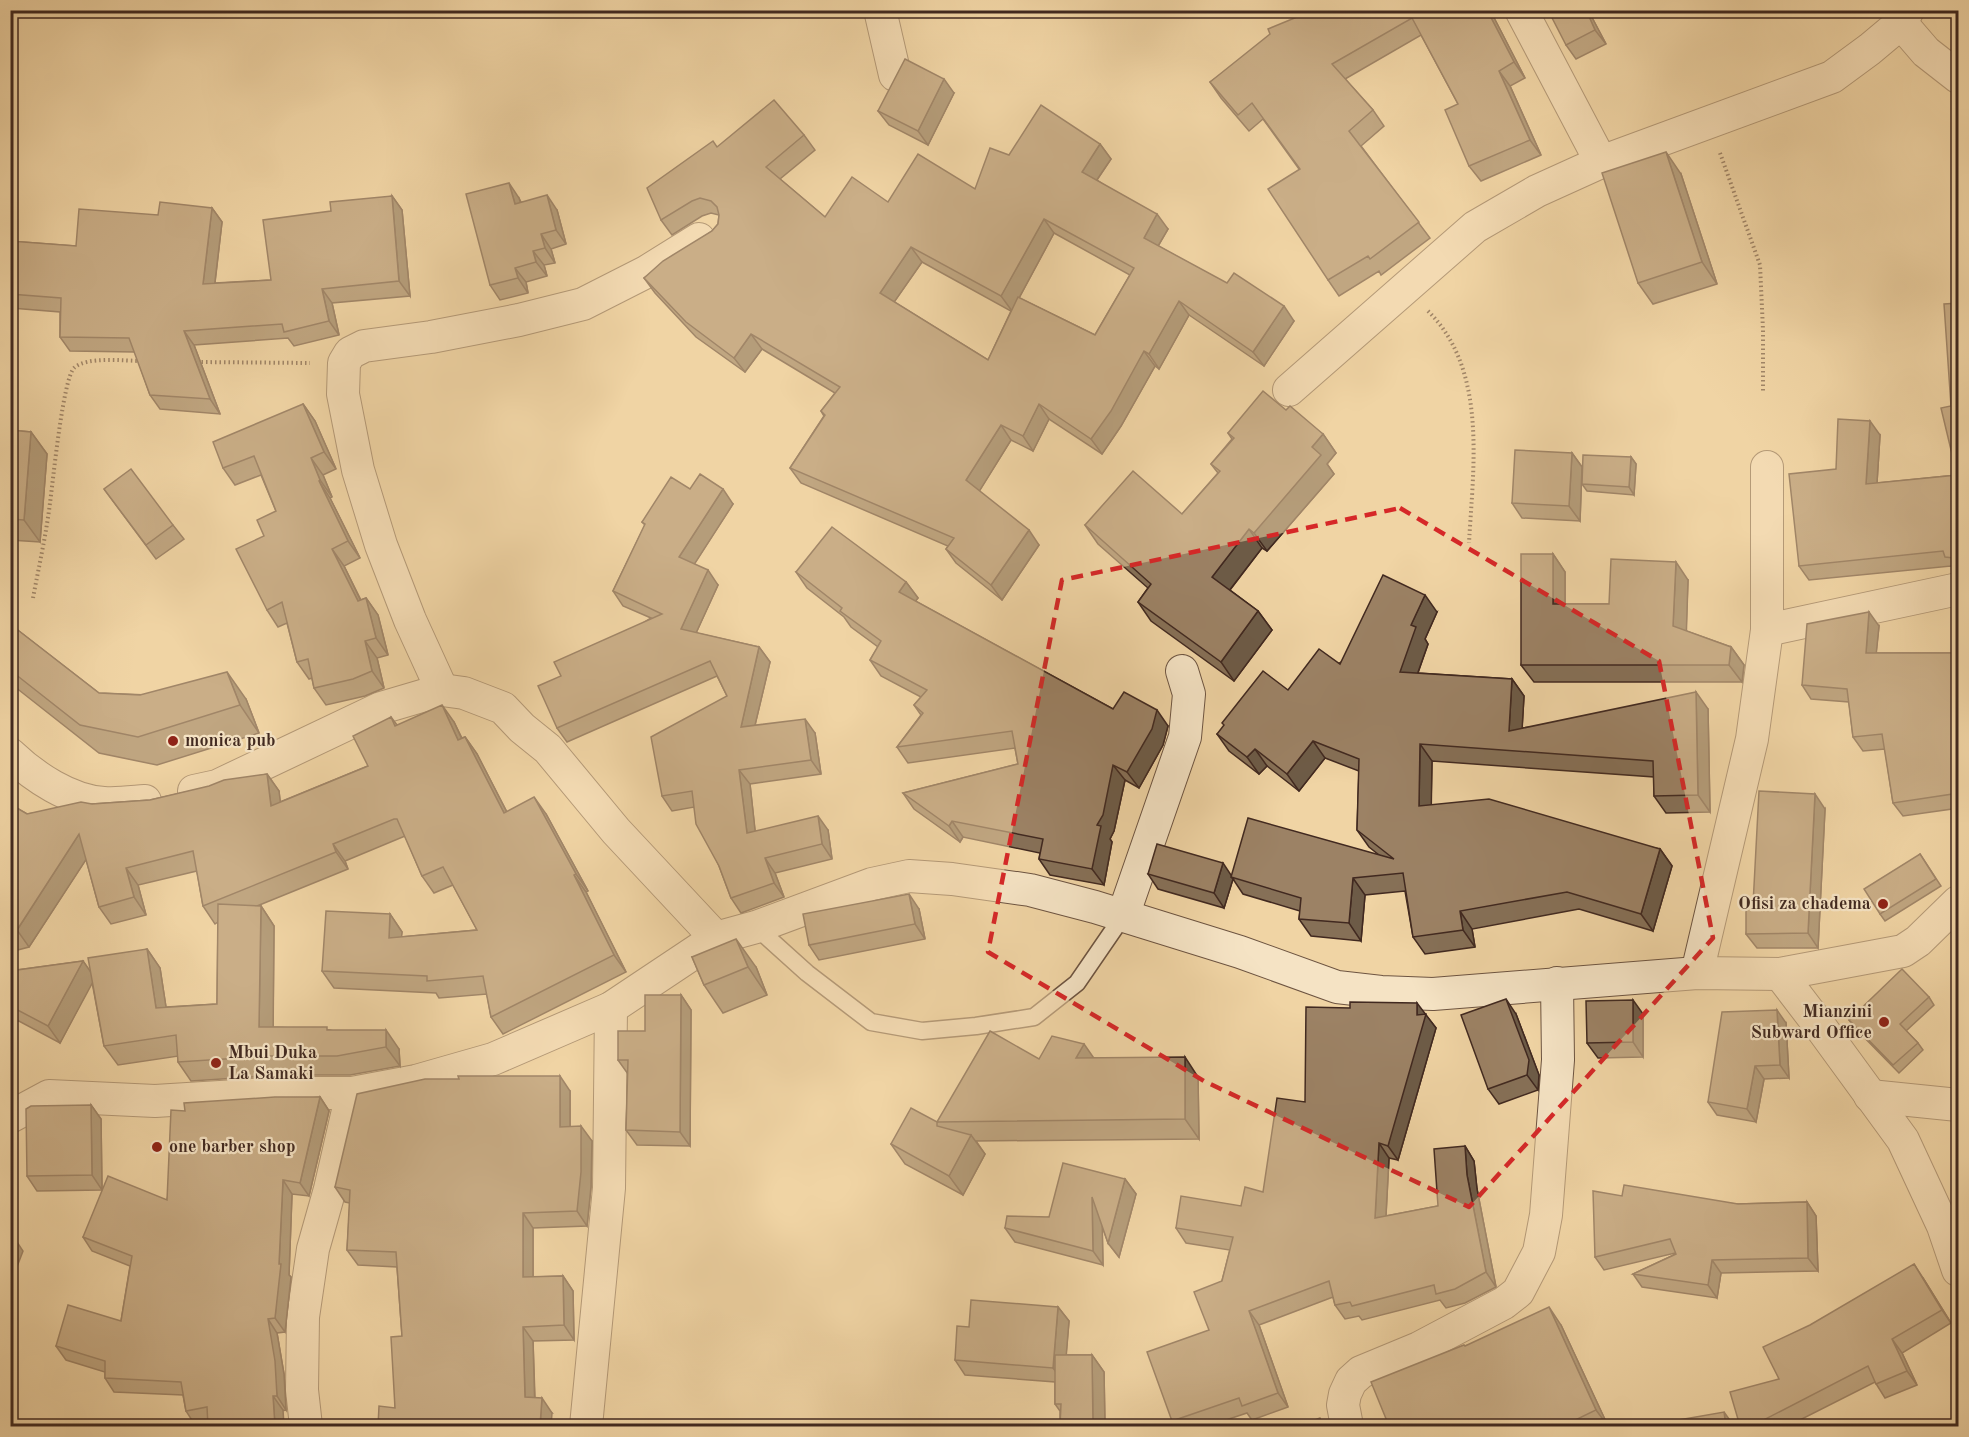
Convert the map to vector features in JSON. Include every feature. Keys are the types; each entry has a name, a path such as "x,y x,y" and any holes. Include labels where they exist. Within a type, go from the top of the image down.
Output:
{"street":[{"path":"880,10 895,75"},
{"path":"1521,10 1601,162"},
{"path":"1289,390 1474,227 1537,190 1601,162 1832,77 1904,17 1926,52 1959,77"},
{"path":"442,690 397,588 358,470 343,394 344,363 350,352 364,346 431,337 519,320 584,304 646,272 712,231"},
{"path":"1697,973 1752,739 1767,630 1767,467"},
{"path":"1767,630 1959,589"},
{"path":"1123,916 1185,737 1189,694 1182,671"},
{"path":"10,754 25,769 62,792 103,803 158,800 218,786 381,708 442,690 465,693 503,708 522,728 548,749 616,831 716,938"},
{"path":"10,1118 50,1096 155,1101 285,1094 352,1094 405,1083 494,1059 611,1008 716,938 756,927 872,884 909,876 952,879 1030,890 1240,952 1337,987 1433,994 1697,973 1780,974 1903,951 1918,941 1959,902"},
{"path":"1780,974 1903,1140 1943,1226 1959,1270"},
{"path":"1347,1426 1343,1405 1345,1394 1351,1381 1361,1372 1419,1348 1504,1303 1518,1292 1532,1267 1539,1252 1546,1215 1558,1060 1557,983"},
{"path":"586,1426 609,1188 611,1008"},
{"path":"306,1426 302,1390 303,1317 314,1249 352,1094"},
{"path":"1870,1096 1959,1105"}],"lane":[{"path":"756,927 807,973 871,1022 922,1031 1034,1017 1077,983 1123,916"}],"path":[{"path":"1708,122 1760,265 1763,392"},
{"path":"1404,287 1443,325 1466,375 1472,423 1473,470 1469,543"},
{"path":"33,598 50,504 59,431 71,373 78,365 94,361 154,362"},
{"path":"189,362 344,363"}],"highlighted area":[{"path":"1400,508 1659,661 1713,938 1469,1207 1204,1081 988,952 1062,580"}],"building":[{"path":"1314,10 1487,10 1514,62 1499,71 1530,140 1469,166 1445,110 1458,104 1412,18 1332,64 1373,110 1349,131 1419,222 1370,259 1368,256 1328,280 1268,189 1300,169 1252,103 1238,115 1210,82 1270,34 1268,29"},
{"path":"1548,10 1586,10 1595,30 1566,45"},
{"path":"905,59 944,79 918,131 878,111"},
{"path":"774,100 804,135 766,167 825,217 852,177 888,202 918,154 975,189 990,148 1009,155 1041,105 1100,144 1082,172 1157,214 1144,238 1227,283 1234,273 1284,306 1253,352 1179,301 1149,354 1144,351 1111,411 1091,439 1039,404 1023,436 1001,425 966,480 1029,530 991,585 946,549 954,538 790,468 825,415 821,411 840,387 751,334 734,358 686,322 644,278 663,261 712,231 718,224 719,215 717,207 711,201 700,198 661,220 647,188 713,141 717,147","holes":["1044,219 1134,268 1095,335 1018,297 988,360 880,293 911,247 1001,296"]},
{"path":"1666,152 1702,262 1638,283 1602,173"},
{"path":"509,183 515,204 547,195 556,230 541,234 545,248 533,251 536,262 515,268 518,278 490,285 466,194"},
{"path":"392,196 399,281 322,289 329,321 284,332 282,324 184,331 210,399 150,395 129,338 60,337 61,298 10,294 10,241 76,246 79,209 158,215 160,202 212,208 203,284 271,280 263,220 331,211 330,202"},
{"path":"1959,303 1959,561 1945,557 1943,551 1799,566 1789,474 1836,469 1838,419 1870,421 1866,484 1957,475 1941,408 1951,406 1944,304"},
{"path":"1263,391 1286,410 1290,406 1323,434 1312,447 1321,455 1254,533 1249,529 1212,577 1258,611 1221,662 1138,602 1151,584 1085,525 1133,471 1182,514 1220,471 1211,464 1234,438 1228,433"},
{"path":"303,404 324,452 311,458 319,481 348,541 332,549 358,601 366,598 376,638 365,641 372,671 353,679 314,688 308,659 297,662 282,602 267,610 236,549 264,536 257,520 276,511 254,456 223,468 213,442"},
{"path":"10,430 31,432 24,520 10,519"},
{"path":"1515,450 1572,453 1569,506 1512,503"},
{"path":"1583,455 1631,457 1629,487 1582,484"},
{"path":"131,469 173,525 146,545 104,489"},
{"path":"700,474 723,489 679,557 708,570 681,629 759,647 741,727 805,719 811,760 739,770 747,833 818,816 822,844 765,858 774,883 731,898 719,866 696,824 692,791 662,796 651,737 727,696 710,661 557,728 538,686 561,676 554,662 662,614 613,591 645,524 642,522 671,477 690,489"},
{"path":"832,527 906,582 899,592 1113,709 1124,692 1157,710 1152,729 1127,772 1113,765 1103,815 1097,825 1101,826 1092,869 1039,859 1043,839 952,821 949,826 903,793 1018,764 1012,731 897,747 923,713 914,705 927,690 870,660 881,641 840,611 842,608 796,572"},
{"path":"1521,554 1553,554 1553,604 1609,604 1611,559 1676,562 1673,626 1731,647 1729,665 1521,665"},
{"path":"1383,575 1425,595 1411,625 1416,627 1400,672 1512,679 1509,731 1696,692 1698,795 1654,796 1653,761 1420,744 1419,806 1489,799 1660,849 1641,914 1567,892 1460,911 1463,930 1413,937 1403,873 1353,878 1349,923 1299,919 1301,898 1231,877 1248,818 1394,859 1357,830 1359,759 1313,741 1287,774 1255,749 1247,757 1217,734 1224,725 1222,723 1263,671 1288,690 1319,649 1340,664"},
{"path":"1959,589 1959,620 1952,592"},
{"path":"1869,612 1866,653 1959,653 1959,793 1893,803 1882,734 1853,737 1847,689 1802,685 1807,624"},
{"path":"10,624 99,693 140,695 227,672 240,705 138,737 80,725 10,670"},
{"path":"442,705 458,740 465,737 504,813 534,797 576,874 574,875 614,955 491,1017 483,976 427,981 427,976 322,971 326,911 390,914 389,938 477,930 443,867 422,876 397,819 333,844 336,852 203,906 193,851 126,868 134,897 99,907 79,834 17,930 10,932 10,804 27,814 81,802 92,804 150,800 209,786 224,780 267,774 271,806 368,766 353,736 391,717 395,726"},
{"path":"1759,791 1815,794 1808,933 1746,934 1746,905 1753,905"},
{"path":"1157,844 1223,863 1214,893 1148,874"},
{"path":"1920,854 1936,879 1880,914 1864,889"},
{"path":"909,894 915,924 809,945 803,914"},
{"path":"218,904 261,906 259,1027 386,1030 386,1047 337,1056 270,1056 178,1062 176,1035 104,1046 88,958 147,949 156,1008 217,1004"},
{"path":"736,939 748,967 704,985 692,957"},
{"path":"83,961 48,1026 10,1006 10,971"},
{"path":"1902,969 1929,997 1900,1024 1918,1043 1893,1065 1849,1020"},
{"path":"645,995 681,995 680,1132 626,1130 628,1060 618,1060 618,1031 645,1031"},
{"path":"1506,999 1529,1060 1527,1075 1488,1089 1461,1015"},
{"path":"1633,1000 1633,1042 1587,1043 1586,1001"},
{"path":"1350,1002 1417,1003 1417,1015 1426,1014 1388,1146 1379,1143 1375,1218 1438,1206 1434,1149 1465,1146 1467,1175 1486,1272 1455,1289 1436,1294 1434,1285 1352,1306 1350,1302 1335,1305 1329,1281 1249,1311 1278,1393 1242,1406 1239,1398 1172,1421 1147,1352 1209,1330 1194,1292 1222,1281 1233,1237 1176,1228 1181,1196 1241,1206 1245,1187 1263,1192 1277,1098 1305,1102 1306,1007 1350,1008"},
{"path":"1777,1010 1780,1065 1755,1066 1747,1109 1708,1102 1722,1012"},
{"path":"990,1031 1039,1059 1052,1036 1084,1044 1076,1058 1185,1057 1185,1119 937,1122"},
{"path":"458,1076 560,1076 560,1127 581,1126 581,1172 577,1211 523,1213 523,1277 563,1276 564,1325 523,1327 525,1397 542,1398 540,1426 378,1426 379,1406 395,1408 391,1337 402,1336 396,1252 347,1250 350,1190 335,1187 357,1094 425,1079 459,1079"},
{"path":"275,1097 320,1097 300,1183 283,1180 279,1264 281,1264 275,1318 268,1319 275,1361 277,1396 273,1396 275,1426 208,1426 207,1407 186,1411 181,1382 105,1378 105,1361 56,1346 68,1305 121,1321 132,1256 83,1237 108,1176 167,1200 171,1110 185,1111 184,1103"},
{"path":"91,1105 92,1175 27,1176 26,1109 31,1106"},
{"path":"911,1108 937,1122 937,1126 971,1135 949,1176 891,1144"},
{"path":"1063,1163 1125,1179 1108,1243 1092,1197 1093,1251 1005,1228 1007,1216 1049,1217"},
{"path":"1624,1185 1738,1204 1807,1202 1808,1258 1712,1260 1708,1285 1633,1274 1676,1254 1670,1239 1595,1257 1593,1191 1622,1196"},
{"path":"1914,1264 1942,1310 1892,1339 1907,1371 1876,1384 1868,1366 1752,1426 1740,1426 1730,1392 1779,1379 1763,1347 1810,1325"},
{"path":"971,1300 1058,1307 1053,1368 955,1360 957,1326 969,1327"},
{"path":"1549,1307 1596,1410 1563,1426 1389,1426 1371,1382 1465,1346"},
{"path":"1055,1355 1092,1355 1093,1426 1060,1426 1061,1404 1055,1404"},
{"path":"1724,1412 1726,1426 1656,1426 1656,1424"},
{"path":"1320,1418 1324,1426 1299,1426"}],"place":[{"name":"monica pub","path":"173,741"},
{"name":"Ofisi za chadema","path":"1883,904"},
{"name":"Mianzini Subward Office","path":"1884,1022"},
{"name":"Mbui Duka La Samaki","path":"216,1063"},
{"name":"one barber shop","path":"157,1147"}]}
